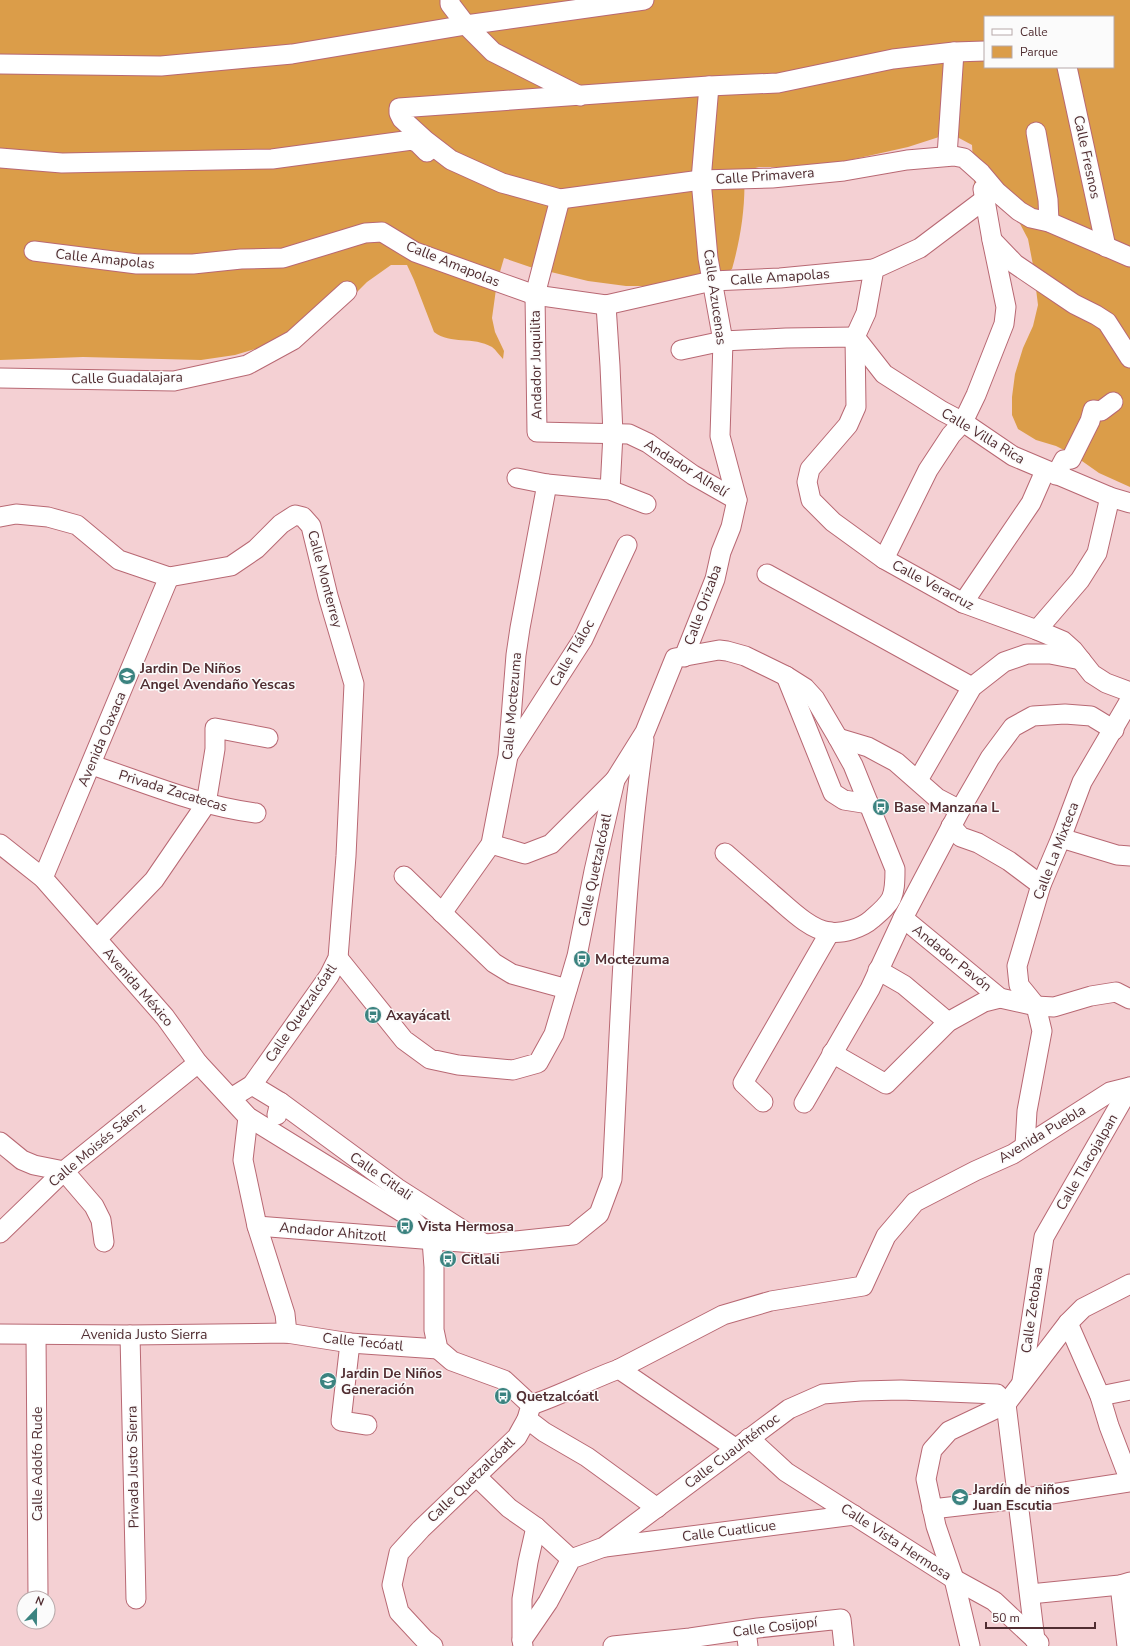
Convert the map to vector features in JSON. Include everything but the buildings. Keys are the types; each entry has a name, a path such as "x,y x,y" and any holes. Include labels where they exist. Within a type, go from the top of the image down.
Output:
{"street":[{"path":"450,0 450,4 466,25 493,52 580,96 709,86 778,83 893,59 954,52 984,51"},
{"path":"0,64 161,66 292,54 466,25 644,0"},
{"path":"947,156 954,52"},
{"name":"Calle Fresnos","path":"1067,68 1106,247"},
{"name":"Calle Azucenas","path":"709,86 701,180 708,258 723,341 720,436 737,500 731,527 721,552"},
{"name":"Calle Primavera","path":"580,96 399,108 399,113 402,119 425,140 451,160 502,184 560,199 701,180 772,178 947,156 964,158 982,173 997,192 1019,211 1031,218 1049,222 1130,257"},
{"path":"1036,132 1048,200 1049,222"},
{"path":"0,158 62,163 272,159 412,140 418,143 432,156 440,160 451,160"},
{"path":"884,559 928,470 951,434 963,422 976,395 1004,324 1006,307 992,240 982,173"},
{"path":"535,295 560,199"},
{"path":"681,350 723,341 786,338 855,338 866,313 874,269 920,248 985,199"},
{"name":"Calle Amapolas","path":"34,252 137,264 193,264 241,259 283,258 366,233 382,232 415,252 535,295 606,305 712,281 780,278 874,269"},
{"path":"992,240 1015,264 1074,304 1108,322 1130,358"},
{"name":"Calle Guadalajara","path":"0,378 174,381 247,365 293,340 347,291"},
{"name":"Andador Juquilita","path":"535,295 537,432 613,434"},
{"path":"606,305 613,434 610,490"},
{"name":"Calle Villa Rica","path":"855,338 884,374 942,411 963,422 1013,456 1050,473 1110,497 1130,502"},
{"name":"Calle Veracruz","path":"855,338 856,407 848,425 810,469 807,482 811,500 833,522 884,559 962,603 1063,641 1092,674 1106,683 1130,692"},
{"path":"962,603 1050,473 1064,460 1071,459 1090,421 1093,410 1101,410 1113,402"},
{"name":"Andador Alhelí","path":"613,434 628,434 648,443 693,474 737,500"},
{"path":"517,478 547,484 610,490 646,504"},
{"name":"Calle Moctezuma","path":"442,913 491,844 508,756 516,655 547,484"},
{"path":"1037,630 1080,580 1097,553 1110,497"},
{"name":"Calle Monterrey","path":"0,517 16,514 48,517 76,525 119,560 169,577 231,566 256,549 281,524 294,515 303,516 311,526 328,596 354,684 346,856 338,958"},
{"name":"Calle Tláloc","path":"508,756 583,639 627,545"},
{"name":"Calle Orizaba","path":"684,657 715,579 721,552"},
{"path":"767,574 972,687"},
{"name":"Avenida Oaxaca","path":"43,878 92,765 169,577"},
{"path":"645,732 668,672 675,658 719,650 727,651 745,656 786,676 805,688 815,699 852,765 895,869 895,887 890,904 869,922 851,931 830,932 817,928 798,916 725,853"},
{"path":"918,780 972,687 1004,662 1027,654 1050,654 1081,660"},
{"path":"786,676 833,793 844,800 869,804"},
{"name":"Calle La Mixteca","path":"1025,1145 1027,1111 1042,1031 1036,1006 1019,984 1017,966 1041,885 1062,838 1082,782 1114,730 1130,700"},
{"path":"804,1103 870,989 903,918 955,818 990,758 1013,727 1033,716 1065,714 1092,716 1114,730"},
{"path":"96,939 154,880 206,804 215,749 215,728 268,738"},
{"name":"Calle Quetzalcóatl","path":"252,1085 328,976 338,958 404,1040 430,1059 458,1065 514,1070 538,1063 554,1034 576,956 615,780 645,732"},
{"name":"Calle Quetzalcóatl","path":"486,1244 572,1235 599,1214 612,1179 628,896 636,794 645,732"},
{"path":"838,738 868,747 896,762 938,798 955,818 961,837 978,844 1009,861 1041,885"},
{"name":"Privada Zacatecas","path":"92,765 206,804 230,810 256,812"},
{"path":"491,844 525,854 551,844 615,780"},
{"path":"1062,838 1117,855 1130,856"},
{"name":"Avenida México","path":"0,844 43,878 165,1017 198,1062 248,1117 274,1132"},
{"path":"895,869 918,891"},
{"path":"404,876 494,963 512,974 567,989"},
{"name":"Andador Pavón","path":"903,918 1000,998"},
{"path":"763,1102 743,1083 830,932"},
{"path":"878,970 904,985 948,1022"},
{"path":"832,1053 886,1084 948,1022 984,1002 1000,998 1036,1006 1054,1007 1091,996 1116,992 1130,999"},
{"name":"Calle Moisés Sáenz","path":"0,1232 64,1171 198,1062"},
{"path":"230,1098 252,1085 280,1102 274,1132 410,1217 432,1240 434,1267 434,1330 438,1349 452,1361 504,1380 544,1432 587,1456 657,1508"},
{"name":"Avenida Puebla","path":"619,1369 723,1315 771,1301 864,1286 886,1236 915,1202 954,1181 1013,1154 1110,1092 1130,1087"},
{"name":"Calle Tlacojalpan","path":"1044,1238 1130,1087"},
{"name":"Calle Citlali","path":"280,1102 397,1188 486,1244"},
{"path":"248,1117 243,1160 257,1226 285,1314 287,1333"},
{"path":"0,1142 22,1160 64,1171 94,1206 101,1220 104,1242"},
{"name":"Andador Ahitzotl","path":"257,1226 432,1240"},
{"name":"Calle Zetobaa","path":"1022,1382 1044,1238"},
{"path":"432,1240 486,1244"},
{"path":"970,1646 954,1579 936,1526 926,1479 932,1450 949,1431 1006,1404 1068,1323 1083,1308 1130,1284"},
{"path":"932,1509 1019,1499 1130,1481 1109,1426 1100,1396 1068,1323"},
{"name":"Avenida Justo Sierra","path":"0,1334 130,1335 287,1333"},
{"name":"Calle Tecóatl","path":"287,1333 350,1343 438,1349"},
{"name":"Calle Adolfo Rude","path":"36,1335 38,1590"},
{"name":"Privada Justo Sierra","path":"130,1335 136,1599"},
{"path":"350,1343 341,1421 367,1425"},
{"path":"529,1412 551,1398 587,1380 619,1369"},
{"name":"Calle Vista Hermosa","path":"619,1369 742,1443 954,1579 994,1601 1039,1643"},
{"name":"Calle Cuauhtémoc","path":"571,1559 604,1547 789,1409 824,1394 901,1390 997,1394 1006,1404"},
{"path":"1100,1396 1130,1390"},
{"path":"1006,1404 1030,1594 1039,1643"},
{"name":"Calle Quetzalcóatl","path":"428,1644 399,1612 392,1585 399,1553 421,1529 517,1437 529,1412"},
{"path":"476,1476 509,1508 536,1527 571,1559 548,1602 522,1643"},
{"name":"Calle Cuatlicue","path":"604,1547 854,1515"},
{"path":"522,1643 522,1599 536,1527"},
{"path":"1030,1594 1125,1584 1127,1646"},
{"name":"Calle Cosijopí","path":"613,1646 747,1638 841,1619 844,1646"}],"green space":[{"path":"0,0 1130,0 1130,487 1099,473 1072,454 1056,446 1036,440 1018,429 1012,415 1012,397 1015,374 1023,348 1033,326 1038,305 1028,239 1018,220 1004,206 986,200 975,193 972,145 959,138 939,137 908,147 815,167 759,167 744,171 743,208 735,257 732,269 719,277 660,286 626,286 588,281 530,267 504,258 497,282 492,318 495,332 504,351 503,359 492,347 485,344 455,340 441,336 434,332 407,265 391,265 367,282 343,306 262,347 235,355 201,360 83,357 0,360"}],"place":[{"name":"Jardin De Niños Angel Avendaño Yescas","path":"127,676"},
{"name":"Base Manzana L","path":"881,807"},
{"name":"Moctezuma","path":"582,959"},
{"name":"Axayácatl","path":"373,1015"},
{"name":"Vista Hermosa","path":"405,1226"},
{"name":"Citlali","path":"448,1259"},
{"name":"Jardin De Niños Generación","path":"328,1381"},
{"name":"Quetzalcóatl","path":"503,1396"},
{"name":"Jardín de niños Juan Escutia","path":"960,1497"}]}
